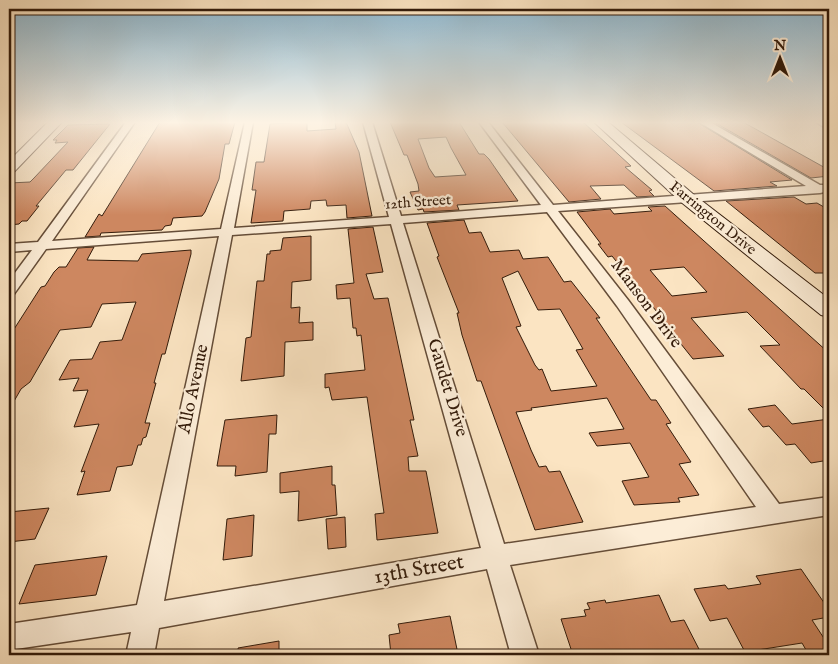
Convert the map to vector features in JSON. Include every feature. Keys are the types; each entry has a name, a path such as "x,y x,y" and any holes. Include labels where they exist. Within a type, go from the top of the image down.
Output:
{"street":[{"path":"9,169 25,153"},
{"path":"9,291 109,153"},
{"name":"Allo Avenue","path":"140,655 243,153"},
{"name":"Gaudet Drive","path":"376,153 526,655"},
{"name":"Manson Drive","path":"505,153 623,304 773,514"},
{"name":"Farrington Drive","path":"636,153 688,198 829,310"},
{"path":"759,153 826,190"},
{"name":"12th Street","path":"9,248 226,234 547,208 826,190"},
{"name":"13th Street","path":"9,637 147,618 496,556 829,506"}],"building":[{"path":"58,153 87,153 73,170 66,170 36,206 39,206 27,221 9,225 9,183 30,182"},
{"path":"141,153 223,153 219,179 202,216 173,218 171,225 165,226 162,230 101,233 100,236 85,237 99,214 102,216"},
{"path":"265,153 359,153 372,216 347,218 346,205 327,206 326,200 311,201 310,209 284,211 283,221 251,223 256,190 252,190 256,162 264,162"},
{"path":"403,153 423,153 435,177 466,175 454,153 484,154 518,201 457,205 459,210 424,212 423,209 418,210 410,192 419,191 418,184 407,155"},
{"path":"528,153 617,153 631,166 625,167 652,190 649,191 654,196 637,197 624,185 590,186 601,199 569,202"},
{"path":"663,153 748,153 792,180 770,182 777,186 714,191"},
{"path":"768,153 799,153 829,170 829,176 811,178"},
{"path":"794,197 806,204 817,203 829,210 829,273 815,273 726,201"},
{"path":"665,206 829,353 829,414 804,389 801,389 760,346 780,345 747,312 691,318 724,356 693,359 657,318 661,317 612,256 608,257 598,244 601,244 577,212 610,209 614,214 652,211 648,207","holes":["684,267 707,292 672,296 650,270"]},
{"path":"464,220 469,233 481,232 490,252 519,250 523,259 548,257 564,282 571,281 600,318 596,318 651,400 656,400 671,423 666,424 691,462 679,464 699,495 678,498 680,502 634,505 622,481 649,477 630,443 597,446 589,433 624,429 607,398 531,408 532,410 516,412 531,450 539,467 546,466 549,472 560,471 583,522 535,530 481,381 477,381 462,335 457,313 459,313 437,257 439,256 427,223","holes":["518,271 538,310 560,309 583,349 576,350 597,386 551,391 542,369 539,370 535,365 516,327 521,326 502,278"]},
{"path":"373,227 383,272 366,274 374,299 388,298 414,420 410,420 418,456 408,457 409,471 426,471 438,533 377,540 375,514 384,513 367,397 332,400 329,387 325,388 325,374 365,370 361,335 357,336 356,328 353,328 350,298 337,299 336,285 354,283 348,229"},
{"path":"311,236 311,280 292,282 291,308 300,307 299,323 313,322 313,340 285,342 284,376 241,381 246,338 251,337 257,281 264,281 267,254 270,254 270,251 281,250 283,238"},
{"path":"94,247 87,260 138,261 142,254 191,250 191,254 165,354 162,354 154,383 156,383 145,423 150,423 146,437 143,438 141,445 138,445 132,465 117,467 110,491 77,495 85,471 81,472 99,424 74,427 88,390 73,391 79,378 59,380 70,360 92,359 100,342 122,340 136,302 102,304 91,327 60,330 30,382 21,389 9,410 9,337 41,287 45,286 54,272 59,267 66,267 78,248"},
{"path":"775,405 792,424 829,419 829,460 811,463 795,444 786,445 769,426 763,427 748,409"},
{"path":"277,415 276,434 269,434 267,472 235,476 236,466 217,466 225,420"},
{"path":"332,466 332,485 335,485 337,515 298,521 299,491 280,493 280,473"},
{"path":"49,508 35,539 9,542 9,512"},
{"path":"254,515 252,556 223,560 227,519"},
{"path":"345,517 346,547 328,549 326,519"},
{"path":"107,556 96,595 19,604 35,565"},
{"path":"801,569 829,610 829,617 812,620 829,646 829,655 809,655 802,643 745,652 727,618 710,621 694,589 725,585 728,589 761,584 756,576"},
{"path":"659,595 671,622 684,620 702,655 573,655 561,619 586,616 584,610 590,609 587,603 605,600 606,603"},
{"path":"450,616 458,654 391,655 389,635 400,633 398,624"},
{"path":"279,641 279,655 239,655 238,648"}]}
